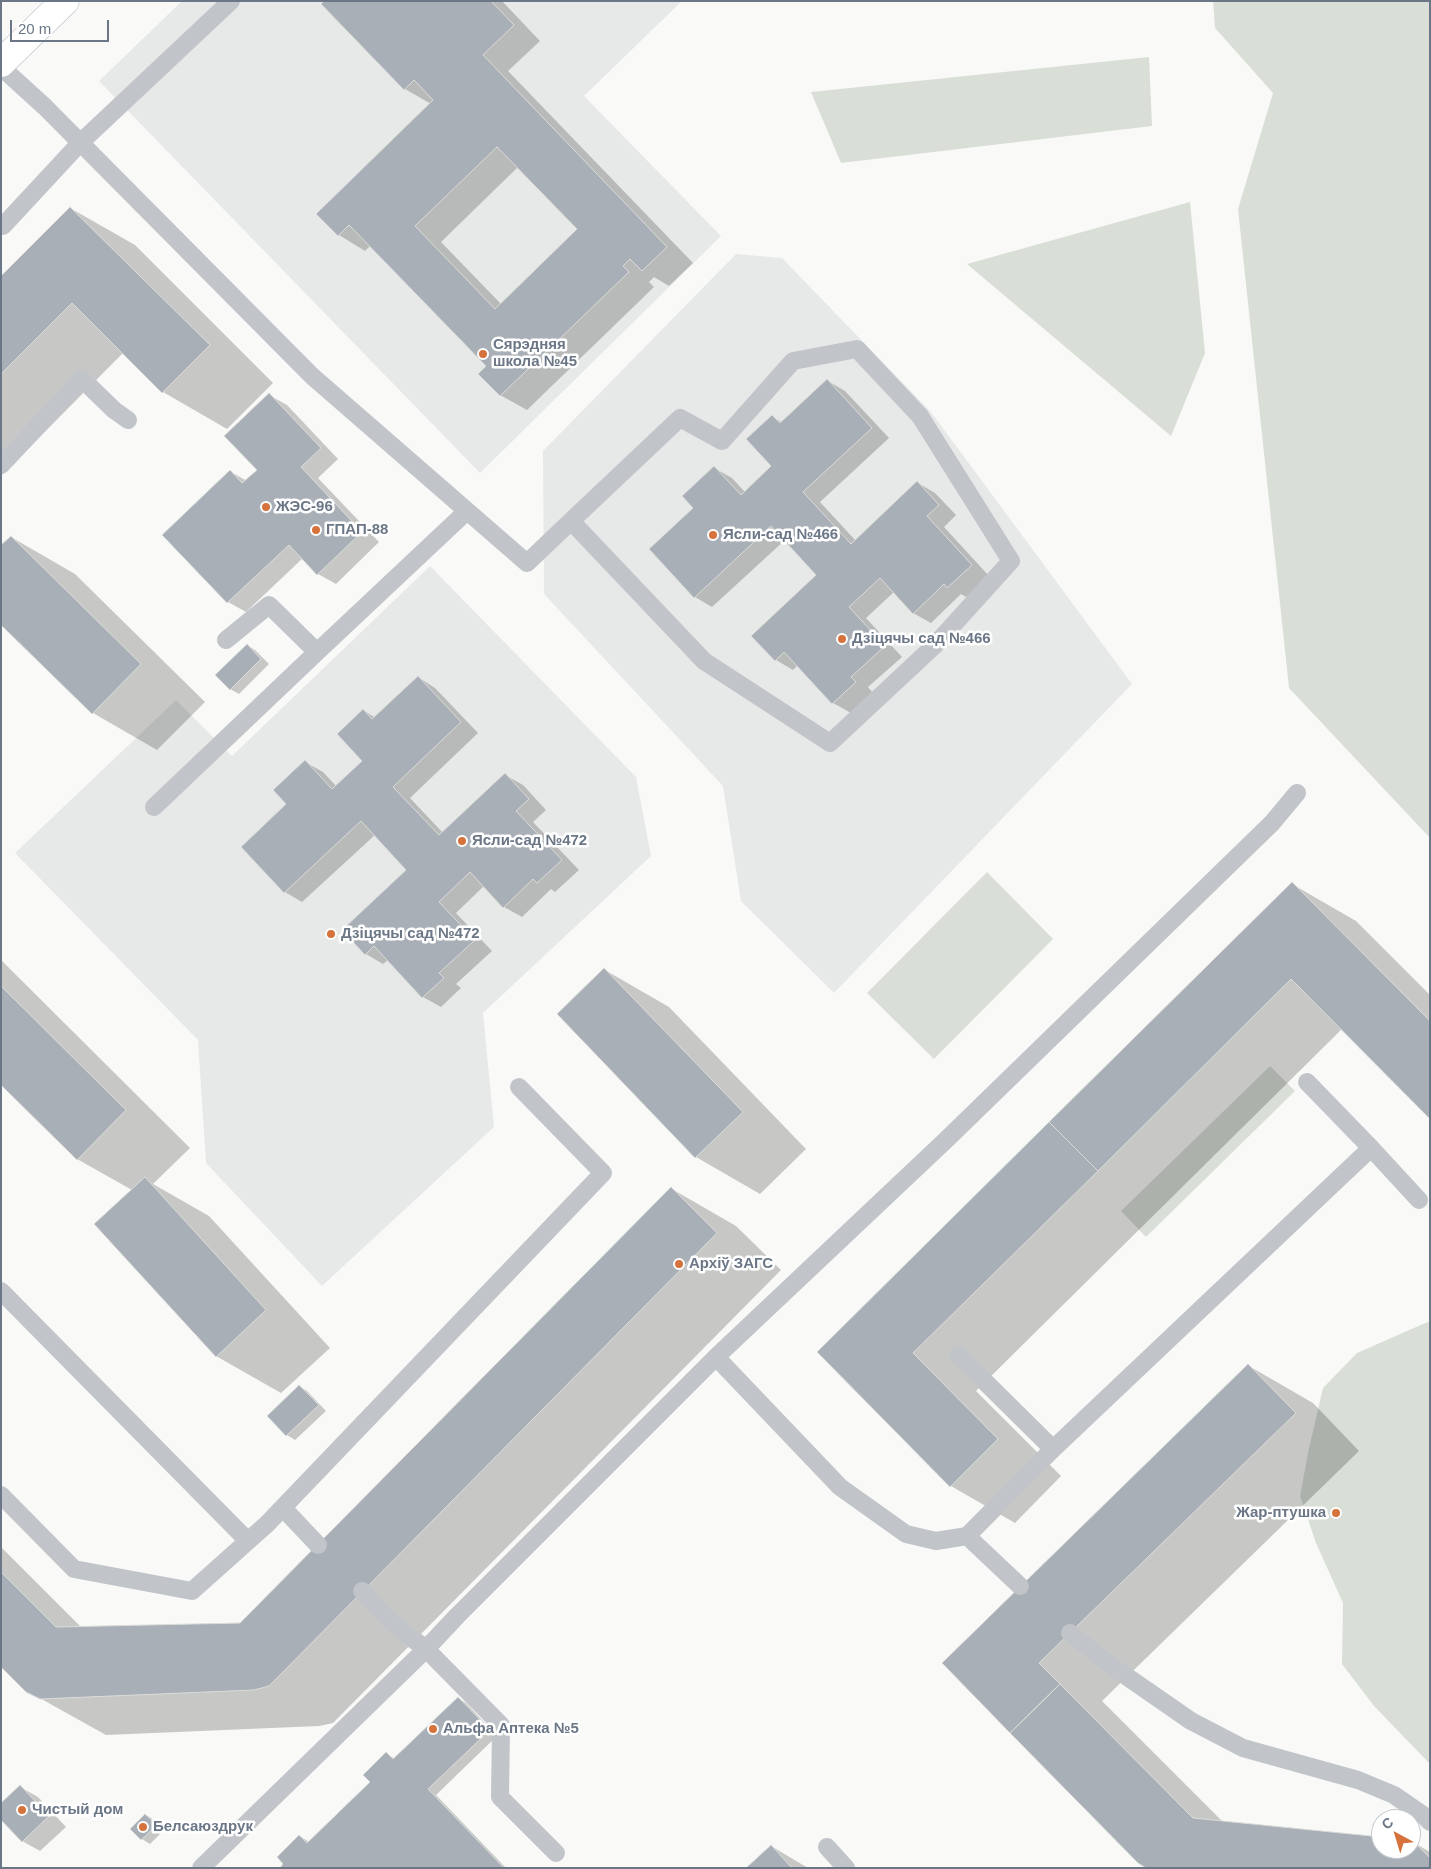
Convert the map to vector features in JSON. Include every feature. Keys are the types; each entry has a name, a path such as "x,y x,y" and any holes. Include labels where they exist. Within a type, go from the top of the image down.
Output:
{"main road":[{"path":"1,63 54,5"}],"lane":[{"path":"3,226 80,143 231,1"},
{"path":"1,67 44,107 312,376 527,563 571,520 680,418 722,441 793,361 857,349 920,416 1011,561 934,646 830,743 704,661 571,520"},
{"path":"1,465 82,379 114,410 128,420"},
{"path":"154,808 467,511"},
{"path":"226,640 269,605 317,652"},
{"path":"201,1868 426,1649 456,1616 716,1357 946,1140 1272,822 1297,793"},
{"path":"1307,1082 1419,1200"},
{"path":"1,1495 74,1569 192,1591 283,1508 603,1172 519,1087"},
{"path":"716,1357 840,1487 854,1497 906,1534 936,1542 967,1536 1053,1449 1371,1148"},
{"path":"1,1291 248,1541"},
{"path":"958,1355 1053,1449"},
{"path":"283,1508 318,1545"},
{"path":"967,1536 1020,1586"},
{"path":"362,1591 392,1623 426,1649 501,1726 500,1797 556,1853"},
{"path":"1070,1633 1113,1667 1191,1721 1243,1748 1358,1780 1394,1795 1430,1822"},
{"path":"827,1847 846,1868"}],"shaded area":[{"name":"Сярэдняя школа №45","path":"182,1 682,1 584,96 721,236 480,473 99,81"},
{"path":"1213,1 1430,1 1430,838 1289,688 1238,209 1273,93 1215,28"},
{"path":"1149,57 1152,126 841,163 811,92"},
{"path":"1190,202 1205,353 1171,436 967,264"},
{"name":"Дзіцячы сад №466","path":"736,254 782,258 931,412 1132,684 834,993 741,901 723,786 544,594 543,451"},
{"name":"Дзіцячы сад №472","path":"430,566 636,777 651,856 483,1013 494,1127 322,1286 206,1163 198,1040 15,853 176,700 232,756"},
{"path":"987,872 1053,939 934,1059 867,993"},
{"path":"1270,1066 1295,1091 1146,1237 1121,1211"},
{"path":"1430,1321 1430,1764 1374,1706 1342,1664 1343,1603 1316,1543 1300,1496 1323,1388 1357,1353"}],"building":[{"path":"324,1 491,1 514,25 483,55 667,247 642,271 630,259 623,266 629,272 500,396 478,374 486,366 349,225 338,236 316,214 433,100 414,80 404,90 321,4","holes":["497,147 577,229 495,309 415,226"]},
{"path":"70,207 210,345 162,393 72,303 1,374 1,276"},
{"name":"Ясли-сад №466","path":"827,379 872,428 803,492 851,544 917,481 939,505 927,516 972,565 947,588 944,584 913,614 880,578 849,607 885,646 851,677 856,682 832,704 784,652 775,661 751,636 816,575 771,526 694,598 649,549 693,508 682,496 714,466 741,495 771,466 746,439 772,415 780,423"},
{"name":"ЖЭС-96","path":"269,393 321,448 301,467 362,532 317,575 289,545 227,603 162,535 230,470 242,483 257,470 224,436"},
{"path":"11,536 141,664 92,714 1,625 1,545"},
{"path":"247,644 261,659 230,690 215,675"},
{"name":"Ясли-сад №472","path":"418,676 461,722 393,787 439,835 505,773 529,799 516,811 562,860 537,883 533,879 503,908 470,872 439,902 475,940 439,973 444,978 422,998 374,946 365,955 342,930 406,870 361,821 284,893 241,847 286,804 273,790 305,760 332,789 362,761 337,734 363,709 372,719"},
{"path":"1292,882 1430,1021 1430,1119 1291,979 1098,1171 1049,1122"},
{"path":"604,968 743,1112 695,1158 557,1014"},
{"path":"1,986 126,1110 77,1160 1,1085"},
{"path":"1049,1122 1098,1171 913,1353 998,1439 950,1487 817,1352"},
{"path":"145,1177 266,1310 216,1357 94,1224"},
{"path":"671,1187 717,1233 269,1686 254,1690 40,1699 26,1692 1,1667 1,1572 56,1627 240,1623"},
{"path":"1248,1364 1296,1413 1039,1663 1060,1684 1010,1733 942,1663"},
{"path":"299,1385 319,1405 286,1436 267,1416"},
{"path":"1060,1684 1193,1818 1371,1836 1371,1859 1421,1859 1421,1849 1430,1858 1430,1868 1146,1868 1138,1863 1010,1733"},
{"path":"458,1697 490,1730 428,1789 504,1868 280,1868 283,1864 277,1857 299,1835 307,1843 370,1782 363,1775 386,1752 393,1759"},
{"name":"Чистый дом","path":"20,1785 49,1816 22,1842 1,1820 1,1803"},
{"name":"Белсаюздрук","path":"145,1814 157,1825 141,1840 130,1829"},
{"path":"771,1845 792,1868 746,1868"}],"place":[{"name":"Сярэдняя школа №45","path":"483,354"},
{"name":"ЖЭС-96","path":"266,507"},
{"name":"ГПАП-88","path":"316,530"},
{"name":"Ясли-сад №466","path":"713,535"},
{"name":"Дзіцячы сад №466","path":"842,639"},
{"name":"Ясли-сад №472","path":"462,841"},
{"name":"Дзіцячы сад №472","path":"331,934"},
{"name":"Архіў ЗАГС","path":"679,1264"},
{"name":"Жар-птушка","path":"1336,1513"},
{"name":"Альфа Аптека №5","path":"433,1729"},
{"name":"Чистый дом","path":"22,1810"},
{"name":"Белсаюздрук","path":"143,1827"}]}
